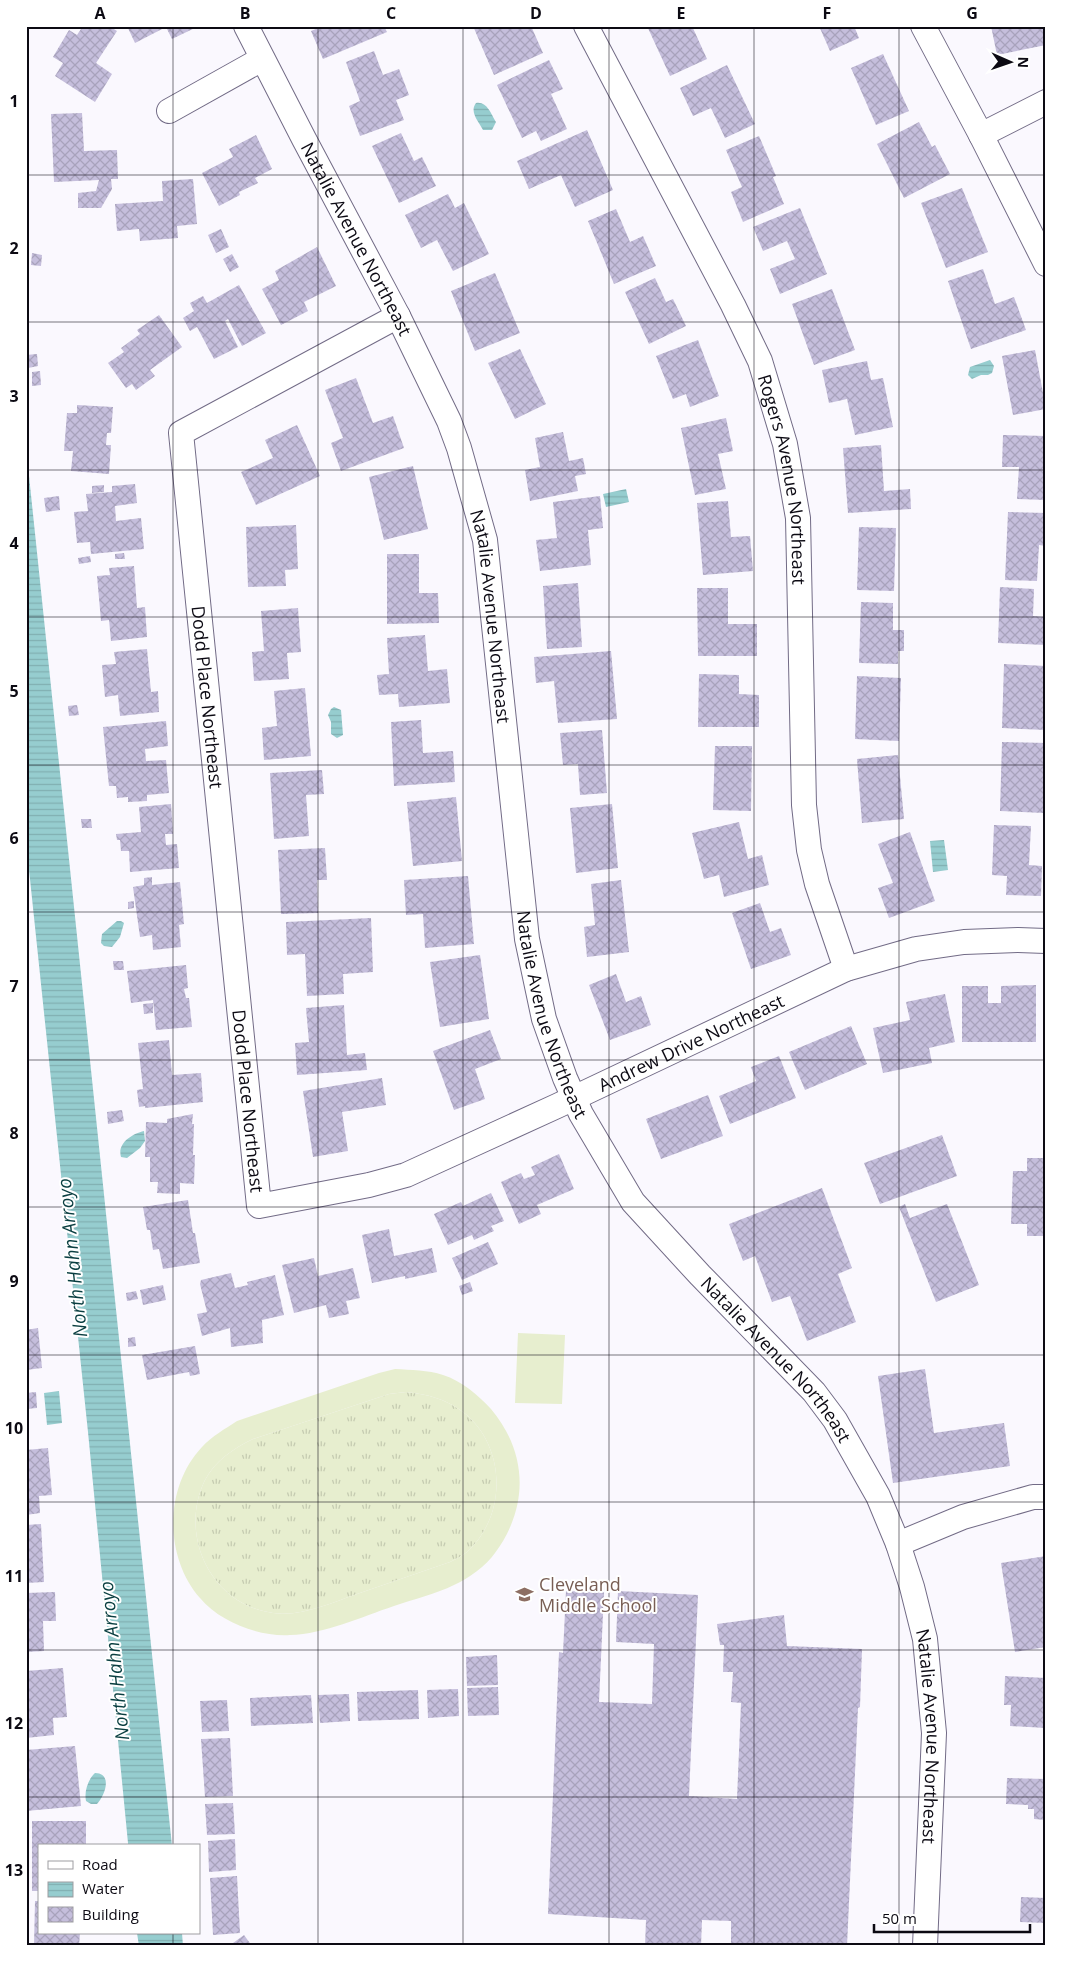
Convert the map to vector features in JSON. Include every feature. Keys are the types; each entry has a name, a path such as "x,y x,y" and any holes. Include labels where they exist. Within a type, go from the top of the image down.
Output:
{"street":[{"name":"Natalie Avenue Northeast","path":"246,26 398,316 449,421 485,540 527,940 544,1019 581,1114 633,1202 700,1275 814,1392 835,1420 878,1496 898,1544 912,1587 925,1639 934,1733 925,1946"},
{"name":"Rogers Avenue Northeast","path":"586,26 737,313 760,361 785,444 798,518 805,814 817,884 846,969"},
{"path":"922,26 981,135 1046,264"},
{"path":"169,111 262,59"},
{"path":"981,135 1046,102"},
{"name":"Dodd Place Northeast","path":"259,1206 181,433 398,316"},
{"name":"Andrew Drive Northeast","path":"259,1206 369,1185 406,1175 846,969 916,949 964,942 1046,941"},
{"path":"898,1544 964,1517 1032,1497 1046,1496"}],"green space":[{"path":"518,1333 565,1335 562,1404 515,1403"},
{"path":"395,1369 443,1375 469,1389 491,1409 503,1426 512,1444 520,1480 514,1517 506,1535 487,1562 465,1579 432,1594 343,1624 316,1632 278,1635 253,1630 229,1621 208,1607 188,1581 180,1563 175,1543 173,1522 175,1502 181,1482 190,1463 206,1443 237,1421","holes":["414,1393 443,1400 457,1407 477,1426 488,1443 497,1481 495,1501 489,1520 480,1537 467,1552 450,1562 305,1611 284,1614 273,1613 251,1607 232,1597 217,1582 206,1564 198,1544 196,1523 198,1501 205,1480 214,1467 232,1451 253,1439 389,1394"]},
{"path":"406,1392 436,1398 457,1407 477,1426 488,1443 497,1481 495,1501 489,1520 480,1537 467,1552 450,1562 305,1611 284,1614 273,1613 251,1607 232,1597 217,1582 206,1564 198,1544 196,1523 198,1501 205,1480 214,1467 232,1451 253,1439 389,1394"}],"water":[{"path":"476,103 486,106 496,122 492,130 483,130 477,120 474,113"},
{"path":"990,360 994,366 992,373 972,379 968,375 970,367"},
{"name":"North Hahn Arroyo","path":"26,447 172,1844 128,1844 88,1432 26,841"},
{"path":"626,489 629,502 606,507 603,494"},
{"path":"334,707 341,710 343,735 337,738 331,734 331,722 328,715"},
{"path":"944,840 948,870 933,872 930,841"},
{"path":"117,921 124,923 120,937 112,947 104,946 101,943 102,934"},
{"path":"144,1131 145,1141 140,1148 127,1158 121,1157 120,1152 123,1143 135,1134"},
{"path":"59,1391 62,1423 47,1425 44,1393"},
{"path":"95,1773 101,1774 104,1777 106,1786 103,1796 97,1804 91,1804 86,1801 86,1790"},
{"path":"137,1934 182,1934 183,1946 139,1946"}],"building":[{"path":"83,26 109,26 117,31 96,63 112,74 95,102 55,76 63,63 53,57 69,30 77,35"},
{"path":"127,26 199,26 172,39 166,27 135,43"},
{"path":"323,26 384,26 387,32 323,59 311,31"},
{"path":"473,26 509,26 510,29 516,26 531,26 543,53 494,75"},
{"path":"647,26 692,26 707,59 670,76"},
{"path":"819,26 854,26 859,38 830,51"},
{"path":"991,26 1046,26 1046,45 997,55"},
{"path":"374,51 383,75 399,69 409,95 396,100 404,120 360,136 349,106 360,101 346,62"},
{"path":"883,54 909,111 876,125 851,68"},
{"path":"549,60 563,89 551,94 567,129 541,141 536,131 522,138 497,85"},
{"path":"727,65 755,124 725,138 711,108 693,116 680,88"},
{"path":"82,113 84,151 117,150 118,179 111,179 112,189 101,208 78,208 78,193 96,191 99,180 54,182 51,114"},
{"path":"919,122 932,147 935,145 950,174 904,198 877,144"},
{"path":"587,130 613,190 575,207 561,175 529,189 517,161"},
{"path":"401,133 414,161 422,157 436,186 399,203 372,146"},
{"path":"256,135 272,169 255,178 258,183 239,192 240,195 219,206 202,173 233,157 229,149"},
{"path":"759,136 776,176 773,177 784,204 743,222 731,192 742,187 726,150"},
{"path":"193,179 197,224 177,226 178,238 140,241 139,229 117,231 115,204 163,201 162,181"},
{"path":"962,188 988,252 946,268 921,203"},
{"path":"448,194 455,208 464,203 489,254 453,271 437,240 421,248 405,215"},
{"path":"800,208 827,274 780,294 770,269 795,259 787,241 763,251 753,227"},
{"path":"616,209 630,242 643,236 656,266 614,284 588,221"},
{"path":"221,229 229,247 216,253 208,235"},
{"path":"317,247 336,286 304,302 308,311 281,325 262,289 279,280 275,271"},
{"path":"32,253 42,255 41,266 31,265"},
{"path":"232,254 239,267 230,272 223,259"},
{"path":"983,269 995,304 1014,297 1026,330 971,349 948,281"},
{"path":"495,273 520,333 475,351 451,291"},
{"path":"655,278 666,302 673,299 686,326 649,344 625,292"},
{"path":"239,285 266,333 242,346 228,319 225,321 238,347 214,359 197,327 190,331 183,318 194,311 190,303 203,296 207,303"},
{"path":"832,289 855,350 814,365 792,304"},
{"path":"159,315 182,347 150,370 155,376 136,390 132,384 126,388 108,363 124,352 121,348 140,334 137,330"},
{"path":"698,340 719,396 690,407 686,394 673,399 656,356"},
{"path":"520,349 546,404 515,419 488,363"},
{"path":"1035,350 1046,409 1013,415 1002,356"},
{"path":"37,354 38,366 28,368 26,355"},
{"path":"867,361 871,380 883,378 893,427 855,435 847,399 829,403 822,370"},
{"path":"40,371 41,385 32,386 32,372"},
{"path":"356,378 373,423 393,416 404,448 341,471 331,443 343,438 325,390"},
{"path":"77,405 113,407 111,433 107,433 106,445 111,445 109,474 71,471 73,451 64,451 67,413 77,413"},
{"path":"726,418 733,451 718,454 726,489 695,495 681,428"},
{"path":"297,425 320,476 256,505 241,472 273,458 265,440"},
{"path":"563,432 569,461 583,458 586,474 575,476 578,491 530,501 525,470 540,467 535,438"},
{"path":"1003,435 1046,436 1046,500 1017,499 1019,467 1002,467"},
{"path":"881,445 884,491 910,489 911,509 848,513 843,448"},
{"path":"413,466 428,529 384,540 369,477"},
{"path":"135,484 137,503 115,506 116,521 141,518 144,549 91,554 90,542 77,543 74,512 88,511 86,494 112,492 112,486"},
{"path":"104,485 104,492 92,493 92,486"},
{"path":"59,496 60,510 46,512 44,498"},
{"path":"600,496 603,528 588,530 591,565 540,571 536,540 557,538 553,502"},
{"path":"728,501 731,537 750,536 753,571 703,575 697,503"},
{"path":"1008,512 1046,513 1046,546 1039,545 1037,581 1005,580"},
{"path":"296,525 298,569 285,570 286,586 248,587 246,527"},
{"path":"859,527 896,528 894,591 857,590"},
{"path":"124,553 125,559 115,559 115,554"},
{"path":"387,554 419,554 419,593 438,593 439,623 387,624"},
{"path":"90,556 91,562 79,564 78,558"},
{"path":"134,566 137,608 145,607 147,637 111,641 109,620 101,621 97,576 110,575 109,568"},
{"path":"578,583 582,647 547,649 543,586"},
{"path":"1000,587 1034,589 1033,616 1046,617 1046,645 998,643"},
{"path":"697,588 728,588 728,624 757,624 757,656 698,656"},
{"path":"861,602 893,603 893,630 904,630 904,651 898,651 898,664 859,663"},
{"path":"298,608 301,652 287,653 289,679 254,681 252,652 264,651 261,611"},
{"path":"425,635 428,671 447,669 450,703 399,707 398,694 379,695 377,675 389,674 387,638"},
{"path":"147,649 151,692 158,691 159,712 120,716 118,695 105,697 102,665 116,664 114,652"},
{"path":"611,651 617,719 558,723 554,681 536,683 534,657"},
{"path":"1004,664 1046,666 1046,730 1002,728"},
{"path":"699,674 739,675 739,694 759,695 759,727 698,727"},
{"path":"857,676 901,678 899,741 855,739"},
{"path":"305,688 311,756 264,760 262,728 277,726 274,691"},
{"path":"77,705 79,715 69,716 68,706"},
{"path":"421,720 423,753 453,751 455,782 394,786 391,722"},
{"path":"166,721 168,746 145,749 146,761 166,760 169,793 147,795 147,801 128,802 128,797 117,798 116,786 109,786 103,727"},
{"path":"602,730 607,793 580,795 578,764 563,765 560,733"},
{"path":"1002,742 1046,743 1044,813 1000,811"},
{"path":"715,746 752,746 751,811 713,810"},
{"path":"898,755 904,819 862,823 857,759"},
{"path":"322,770 324,794 306,795 309,836 274,839 270,773"},
{"path":"456,797 462,861 413,866 407,802"},
{"path":"171,804 173,834 165,834 166,845 177,844 179,868 130,872 129,851 121,851 120,840 117,840 116,834 141,832 139,807"},
{"path":"612,804 618,868 576,873 570,808"},
{"path":"81,819 91,819 92,828 82,828"},
{"path":"739,822 748,859 762,855 769,885 724,897 719,875 704,879 692,833"},
{"path":"994,825 1031,826 1029,865 1042,866 1041,896 1006,895 1007,876 992,875"},
{"path":"910,832 935,901 889,918 878,888 893,883 878,844"},
{"path":"325,848 327,880 317,880 318,913 281,914 278,850"},
{"path":"468,876 474,944 425,948 423,914 406,915 404,880"},
{"path":"152,877 152,885 180,882 184,924 179,925 181,947 153,950 152,935 140,937 133,887 144,885 144,878"},
{"path":"621,880 629,952 587,957 584,927 595,925 591,884"},
{"path":"134,901 134,908 128,909 128,902"},
{"path":"760,903 770,932 781,928 791,955 751,969 732,913"},
{"path":"371,918 373,972 343,974 344,994 307,996 305,954 287,955 286,922"},
{"path":"480,955 489,1019 440,1027 430,962"},
{"path":"113,961 123,961 124,970 114,970"},
{"path":"186,965 188,988 184,989 186,998 189,998 192,1027 156,1030 153,1000 131,1003 127,971"},
{"path":"616,974 626,1002 641,996 651,1025 610,1040 589,985"},
{"path":"1036,985 1036,1042 962,1042 962,986 988,986 988,1003 1001,1003 1001,986"},
{"path":"945,994 955,1042 929,1048 932,1063 883,1073 873,1028 910,1020 906,1002"},
{"path":"153,1003 153,1013 144,1014 143,1004"},
{"path":"344,1005 347,1055 365,1053 367,1070 297,1075 295,1043 309,1042 306,1008"},
{"path":"851,1026 867,1064 805,1090 789,1052"},
{"path":"490,1030 501,1059 475,1069 485,1099 454,1110 433,1051"},
{"path":"169,1040 172,1075 201,1073 203,1102 139,1107 137,1090 143,1089 138,1043"},
{"path":"779,1056 796,1098 730,1124 719,1096 756,1081 751,1067"},
{"path":"382,1078 386,1105 342,1112 348,1151 313,1157 303,1091"},
{"path":"708,1095 723,1136 661,1159 646,1119"},
{"path":"122,1110 124,1121 108,1124 107,1112"},
{"path":"193,1114 194,1184 180,1183 180,1194 157,1193 158,1182 150,1182 150,1157 145,1157 146,1122 167,1123 167,1119"},
{"path":"942,1135 957,1176 880,1204 864,1163"},
{"path":"559,1154 574,1189 537,1205 541,1214 519,1224 501,1182 521,1173 524,1179 535,1175 531,1167"},
{"path":"1027,1158 1046,1158 1046,1236 1027,1236 1027,1224 1011,1224 1013,1171 1027,1171"},
{"path":"822,1188 852,1268 838,1274 856,1322 807,1341 790,1296 772,1302 755,1256 743,1261 729,1224"},
{"path":"491,1193 504,1221 491,1226 494,1231 474,1240 472,1235 448,1245 434,1214 461,1202 463,1206"},
{"path":"188,1200 200,1263 163,1269 159,1249 153,1250 150,1230 147,1230 143,1207"},
{"path":"905,1204 910,1218 947,1204 979,1285 936,1302 899,1207"},
{"path":"389,1229 394,1256 432,1248 437,1272 405,1279 405,1276 372,1283 362,1235"},
{"path":"488,1242 498,1264 462,1280 452,1258"},
{"path":"314,1258 318,1276 353,1268 360,1298 346,1301 349,1314 329,1318 326,1305 294,1313 282,1265"},
{"path":"231,1273 235,1288 248,1285 247,1282 275,1275 284,1315 262,1320 263,1343 231,1347 230,1328 202,1336 197,1314 207,1312 200,1284 201,1280"},
{"path":"470,1282 473,1291 462,1295 459,1286"},
{"path":"163,1285 166,1300 143,1305 140,1290"},
{"path":"136,1291 138,1299 127,1301 126,1293"},
{"path":"38,1328 42,1368 26,1370 26,1330"},
{"path":"135,1337 136,1346 128,1347 128,1338"},
{"path":"195,1346 200,1374 190,1376 189,1372 147,1380 142,1355"},
{"path":"925,1369 934,1433 1004,1423 1010,1466 893,1483 878,1376"},
{"path":"36,1392 37,1408 26,1409 26,1393"},
{"path":"48,1448 52,1495 39,1496 40,1513 26,1515 26,1450"},
{"path":"41,1524 44,1582 26,1583 26,1525"},
{"path":"1046,1556 1046,1647 1015,1652 1001,1563"},
{"name":"Cleveland Middle School","path":"566,1591 604,1592 599,1702 652,1704 654,1644 616,1642 618,1591 698,1595 689,1796 737,1799 741,1703 731,1702 733,1672 723,1672 724,1645 720,1645 717,1624 784,1615 787,1646 862,1649 847,1946 731,1946 731,1921 702,1920 701,1946 645,1946 646,1920 548,1914 559,1652 563,1653"},
{"path":"55,1592 56,1621 43,1621 44,1651 26,1652 26,1593"},
{"path":"497,1655 498,1685 467,1686 466,1657"},
{"path":"63,1668 67,1717 53,1718 54,1735 26,1738 26,1671"},
{"path":"1005,1676 1046,1678 1046,1728 1010,1726 1011,1705 1004,1705"},
{"path":"498,1687 499,1715 468,1716 467,1688"},
{"path":"458,1689 459,1716 428,1718 427,1690"},
{"path":"418,1690 419,1719 358,1721 357,1692"},
{"path":"349,1694 350,1721 320,1723 318,1695"},
{"path":"311,1695 313,1723 251,1726 250,1698"},
{"path":"227,1700 229,1731 202,1732 200,1701"},
{"path":"230,1738 233,1796 205,1797 201,1739"},
{"path":"75,1746 81,1806 26,1811 26,1750"},
{"path":"1007,1778 1046,1779 1046,1820 1034,1819 1034,1809 1028,1809 1028,1805 1006,1804"},
{"path":"233,1803 235,1834 207,1835 205,1804"},
{"path":"32,1821 86,1821 86,1844 38,1844 38,1891 32,1891"},
{"path":"235,1839 236,1870 209,1872 208,1841"},
{"path":"237,1876 240,1933 213,1935 210,1878"},
{"path":"1021,1897 1046,1898 1046,1923 1020,1922"},
{"path":"35,1901 38,1901 38,1934 80,1934 79,1946 34,1946"},
{"path":"244,1935 252,1946 229,1946"}],"place":[{"name":"Cleveland Middle School","path":"525,1594"}]}
